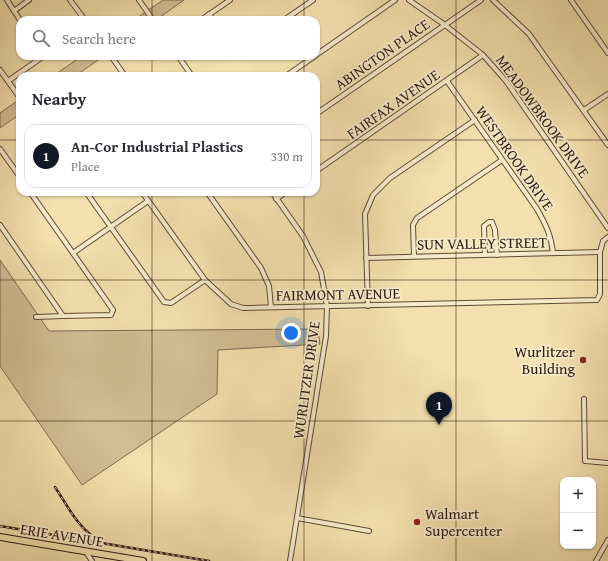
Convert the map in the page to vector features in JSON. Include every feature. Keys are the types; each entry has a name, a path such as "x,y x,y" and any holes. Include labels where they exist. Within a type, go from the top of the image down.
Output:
{"main road":[{"name":"ERIE AVENUE","path":"0,538 143,561"}],"street":[{"path":"7,0 17,16"},
{"path":"14,11 29,0"},
{"path":"70,0 82,16"},
{"path":"139,0 150,16"},
{"path":"206,16 230,0"},
{"path":"290,16 313,0"},
{"path":"320,53 395,0"},
{"name":"MEADOWBROOK DRIVE","path":"410,0 445,25 483,56 506,81 608,228"},
{"name":"ABINGTON PLACE","path":"320,111 481,0"},
{"path":"493,0 528,34 608,145"},
{"path":"571,0 608,53"},
{"name":"FAIRFAX AVENUE","path":"320,168 483,56"},
{"path":"21,72 38,60"},
{"path":"114,60 122,72"},
{"path":"181,60 189,72"},
{"path":"292,72 310,60"},
{"path":"0,70 16,92"},
{"path":"8,81 16,75"},
{"name":"WESTBROOK DRIVE","path":"447,81 545,223 552,239 553,253"},
{"path":"584,110 608,94"},
{"path":"368,306 365,214 373,195 390,178 474,120"},
{"path":"0,149 16,171"},
{"path":"414,256 413,225 417,218 502,160"},
{"path":"33,196 113,310 111,315 36,317"},
{"path":"89,196 164,302 171,303 205,280"},
{"name":"FAIRMONT AVENUE","path":"145,196 205,280 231,304 243,308 597,300 600,294 600,252 603,241 608,236"},
{"path":"210,196 261,268 269,286 272,307"},
{"name":"WURLITZER DRIVE","path":"274,196 303,236 321,272 327,306 326,336 290,561"},
{"path":"276,199 280,196"},
{"path":"73,253 148,201"},
{"path":"485,255 484,226 489,222 492,222 495,227 496,255"},
{"path":"0,225 64,316"},
{"name":"SUN VALLEY STREET","path":"366,258 600,252"},
{"path":"584,399 585,460 608,463"},
{"path":"297,518 369,531"},
{"path":"596,561 608,540"},
{"path":"86,552 92,561"}],"shaded area":[{"path":"163,0 184,0 162,16 140,16"},
{"path":"76,60 98,60 81,72 59,72"},
{"path":"16,102 16,117 0,128 0,113"},
{"path":"0,260 49,331 318,329 320,344 218,350 217,394 82,485 0,366"}],"railway":[{"path":"55,487 80,525 93,537 101,541"},
{"path":"0,526 209,561"}],"place":[{"name":"Wurlitzer Building","path":"583,360"},
{"name":"An-Cor Industrial Plastics","path":"439,425"},
{"name":"Walmart Supercenter","path":"417,522"}]}
